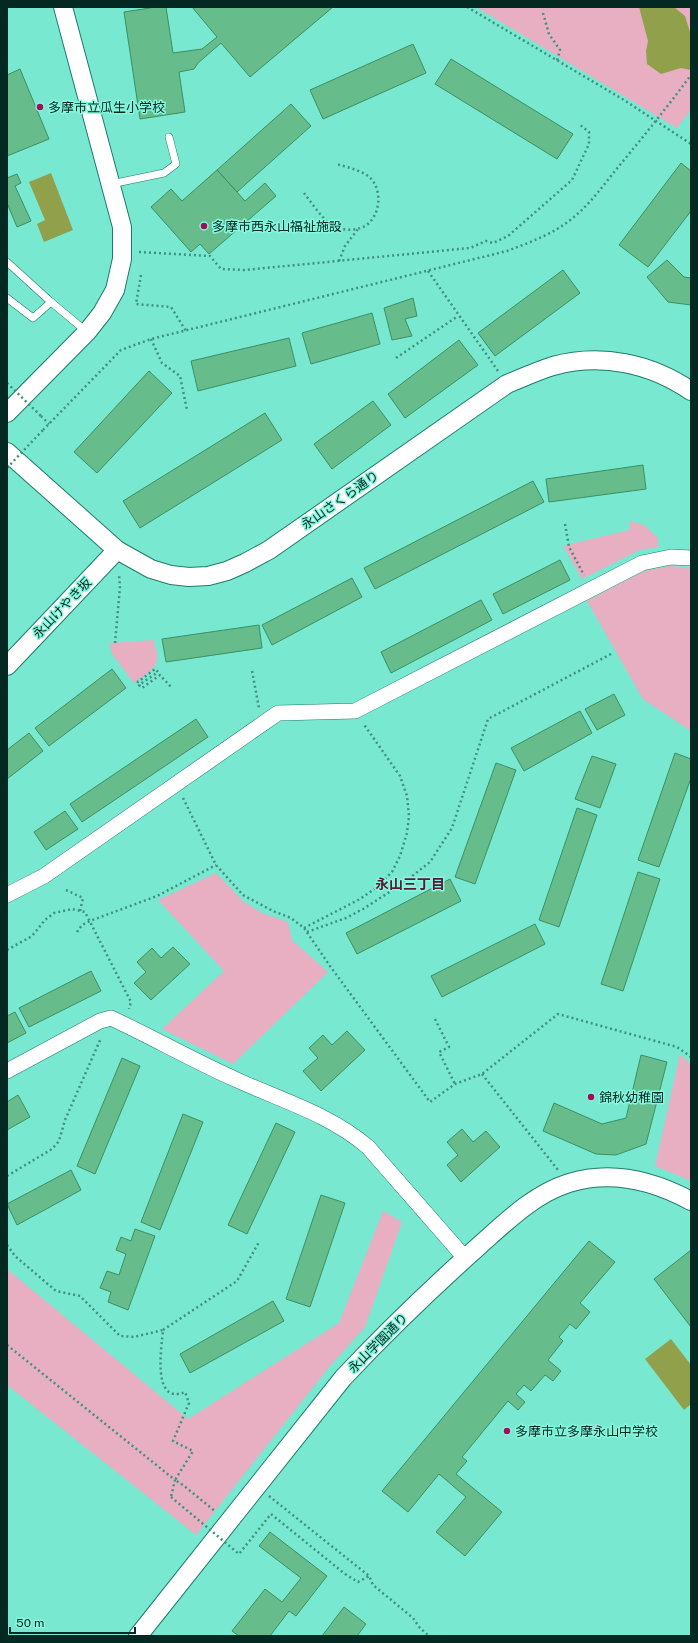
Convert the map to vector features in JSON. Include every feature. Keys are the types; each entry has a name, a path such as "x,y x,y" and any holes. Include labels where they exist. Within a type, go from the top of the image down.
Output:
{"street":[{"path":"7,413 87,332 102,312 115,290 122,259 122,227 64,7"},
{"name":"永山さくら通り","path":"7,452 117,550 152,569 171,575 190,577 208,576 227,571 269,550 507,384 554,366 609,360 634,364 668,377 691,391"},
{"name":"永山けやき坂","path":"7,666 117,550"},
{"path":"7,895 44,876 176,786 278,713 354,711 642,563 671,558 691,558"},
{"path":"7,1071 100,1021 111,1018 236,1080 318,1114 352,1133 368,1147 465,1258"},
{"name":"永山学園通り","path":"138,1636 343,1378 376,1343 465,1258 535,1198 569,1183 603,1177 618,1177 660,1186 691,1201"}],"lane":[{"path":"110,184 164,172 176,164 169,137"},
{"path":"7,262 87,332"},
{"path":"7,298 33,318 51,302"}],"path":[{"path":"467,7 624,100 691,144"},
{"path":"543,13 548,34 560,50 557,61"},
{"path":"7,468 121,350 151,339 507,251 528,243 554,230 574,217 593,198 656,122 691,75"},
{"path":"122,251 210,256 221,269 245,270 470,248 486,241 493,244 508,236 572,180 590,144 589,132 578,124"},
{"path":"337,164 359,171 373,181 379,196 378,208 370,222 358,229 345,246 339,261"},
{"path":"304,193 330,224 342,229 358,229"},
{"path":"428,271 507,384"},
{"path":"141,275 136,304 171,307 186,331"},
{"path":"396,358 458,316"},
{"path":"151,339 162,363 180,376 187,410"},
{"path":"7,383 49,424"},
{"path":"565,524 569,547 584,574"},
{"path":"115,643 120,587"},
{"path":"307,932 346,918 363,909 402,884 430,862 452,828 488,720 611,654"},
{"path":"137,681 138,682 156,669 158,672 139,685 142,688 160,675 171,687"},
{"path":"252,672 263,724"},
{"path":"304,928 360,899 376,888 392,872 400,856 407,833 409,816 408,796 400,776 354,711"},
{"path":"176,786 216,866 244,895 273,911 291,918 304,928 330,966 430,1102 455,1084 482,1074 558,1014 677,1047 691,1057"},
{"path":"77,932 82,925 90,921 157,896 216,866"},
{"path":"66,890 83,898 80,911"},
{"path":"7,950 32,936 44,920 54,913 72,909 85,912 131,1002 124,1024"},
{"path":"435,1019 449,1047 439,1052 455,1084"},
{"path":"7,1176 52,1149 59,1141 65,1120 104,1032 100,1021"},
{"path":"482,1074 569,1183"},
{"path":"7,1245 15,1256 56,1291 80,1296 120,1336 134,1337 163,1330 237,1281 259,1242"},
{"path":"163,1330 160,1356 161,1376 164,1385 170,1392 179,1395 185,1392 189,1403 173,1441 193,1451 175,1480 171,1497 239,1554 271,1514 345,1574 358,1582 369,1576"},
{"path":"7,1345 218,1513"},
{"path":"266,1494 369,1576 373,1585 413,1618 420,1628 429,1636"}],"shaded area":[{"path":"476,7 691,7 691,110 677,128"},
{"path":"639,7 674,7 685,16 690,32 691,70 681,68 661,74 647,64 646,51 648,41"},
{"path":"51,173 73,230 44,242 37,224 45,220 29,182"},
{"path":"630,521 644,525 658,538 658,547 640,550 582,579 563,546 629,530"},
{"path":"670,566 691,568 691,731 643,699 587,601 644,571"},
{"path":"153,640 157,656 155,666 134,683 112,654 109,643"},
{"path":"216,873 244,902 262,913 288,922 292,940 328,972 233,1064 162,1029 224,971 158,900"},
{"path":"680,1054 691,1065 691,1181 655,1166"},
{"path":"383,1211 402,1222 365,1327 330,1366 196,1535 7,1385 7,1269 188,1419 339,1323"},
{"path":"671,1339 691,1365 691,1404 684,1410 645,1359"}],"building":[{"path":"166,7 173,53 202,49 217,37 192,7 333,7 250,77 221,43 198,63 194,69 179,72 185,112 140,119 124,12"},
{"path":"413,44 426,73 323,119 310,90"},
{"path":"451,59 573,134 557,159 435,84"},
{"path":"20,69 49,139 7,156 7,75"},
{"path":"291,104 311,126 237,192 217,170"},
{"path":"681,163 691,171 691,211 648,267 619,245"},
{"name":"多摩市西永山福祉施設","path":"217,170 245,201 265,183 276,196 209,254 200,244 191,252 151,207 171,189 182,201"},
{"path":"17,174 21,183 15,186 31,221 17,227 7,203 7,178"},
{"path":"667,260 684,277 691,278 691,305 668,302 647,277"},
{"path":"563,270 580,293 495,356 478,333"},
{"path":"413,298 417,316 405,319 412,336 392,340 384,308"},
{"path":"372,313 380,344 311,364 302,333"},
{"path":"289,338 296,366 198,391 191,361"},
{"path":"459,340 478,365 405,418 388,394"},
{"path":"149,371 172,393 97,473 74,452"},
{"path":"373,401 391,425 332,469 314,444"},
{"path":"265,413 282,440 140,528 123,501"},
{"path":"643,465 646,489 549,502 546,479"},
{"path":"533,481 544,502 375,589 364,568"},
{"path":"560,560 570,580 503,614 493,594"},
{"path":"352,578 362,597 272,645 262,625"},
{"path":"481,600 492,620 391,673 381,652"},
{"path":"259,625 262,648 166,662 162,639"},
{"path":"112,669 126,688 49,746 35,728"},
{"path":"614,694 625,715 597,730 585,709"},
{"path":"580,711 592,733 524,771 511,748"},
{"path":"196,719 208,737 82,822 70,804"},
{"path":"29,733 43,751 7,779 7,750"},
{"path":"675,753 691,759 691,778 659,867 638,860"},
{"path":"592,756 616,764 600,808 575,799"},
{"path":"496,763 516,770 475,884 455,877"},
{"path":"577,808 597,815 559,927 539,920"},
{"path":"65,811 78,829 46,850 34,832"},
{"path":"638,872 660,879 623,991 601,984"},
{"path":"450,879 461,901 357,954 346,933"},
{"path":"535,924 545,944 442,997 431,976"},
{"path":"173,947 190,964 151,1000 134,983 146,972 137,962 152,948 161,958"},
{"path":"91,971 101,991 29,1027 19,1008"},
{"path":"15,1012 26,1033 7,1043 7,1016"},
{"path":"347,1031 365,1050 321,1091 303,1071 318,1058 309,1048 323,1035 332,1045"},
{"path":"641,1055 667,1062 646,1144 616,1155 596,1154 543,1131 554,1103 602,1124 626,1118"},
{"path":"122,1058 140,1066 95,1174 77,1166"},
{"path":"18,1095 30,1117 7,1130 7,1102"},
{"path":"183,1114 203,1122 160,1230 141,1222"},
{"path":"276,1123 295,1132 247,1234 228,1225"},
{"path":"462,1129 473,1142 486,1131 500,1147 461,1182 447,1165 458,1155 447,1142"},
{"path":"71,1170 81,1190 17,1225 7,1204"},
{"path":"321,1195 345,1203 310,1307 286,1299"},
{"path":"135,1229 155,1236 128,1310 108,1302 111,1292 100,1288 107,1271 119,1275 126,1254 116,1250 121,1237 131,1241"},
{"path":"589,1241 615,1262 580,1303 590,1312 576,1329 570,1324 559,1337 563,1341 548,1360 561,1371 553,1381 545,1375 531,1391 524,1385 516,1394 525,1402 518,1410 508,1401 462,1457 467,1461 456,1474 502,1512 465,1556 436,1532 466,1497 439,1474 408,1512 382,1491"},
{"path":"691,1250 691,1327 654,1279"},
{"path":"273,1301 284,1321 190,1373 180,1354"},
{"path":"270,1532 327,1576 296,1616 289,1611 270,1636 239,1636 232,1631 265,1589 282,1602 301,1578 259,1546"},
{"path":"344,1607 366,1624 357,1636 322,1636"}],"place":[{"name":"多摩市立瓜生小学校","path":"40,107"},
{"name":"多摩市西永山福祉施設","path":"204,226"},
{"name":"錦秋幼稚園","path":"591,1097"},
{"name":"多摩市立多摩永山中学校","path":"507,1431"}],"district":[{"name":"永山三丁目","path":"410,884"}]}
